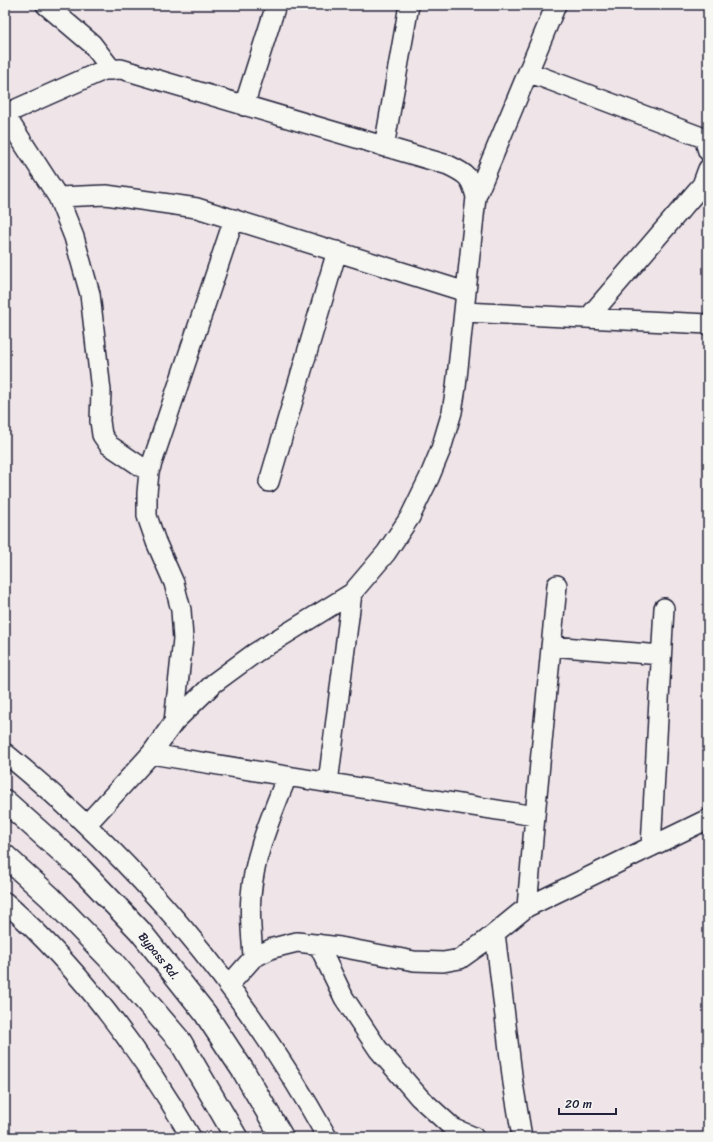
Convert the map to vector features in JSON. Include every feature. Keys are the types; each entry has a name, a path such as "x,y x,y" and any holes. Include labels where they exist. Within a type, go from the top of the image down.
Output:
{"highway":[{"name":"Bypass Rd.","path":"5,801 78,866 140,931 205,1013 244,1072 282,1137"},
{"path":"5,856 50,897 111,960 180,1041 236,1137"}],"street":[{"path":"46,5 92,44 112,70"},
{"path":"244,106 276,5"},
{"path":"384,146 409,5"},
{"path":"87,824 151,754 174,722 214,683 255,653 352,593 386,553 410,517 441,449 453,406 476,196 556,5"},
{"path":"148,472 109,445 102,436 100,421 101,391 90,294 74,237 58,197 5,115 88,76 104,70 121,69 448,166 462,172 472,182 476,196"},
{"path":"528,72 704,138 708,151"},
{"path":"588,318 702,185 708,169"},
{"path":"58,197 106,195 197,208 466,292"},
{"path":"174,722 183,638 181,610 174,583 156,542 147,516 146,493 148,472 234,219"},
{"path":"269,482 337,252"},
{"path":"464,312 708,324"},
{"path":"527,907 534,816 558,585"},
{"path":"328,783 352,593"},
{"path":"651,847 664,608"},
{"path":"551,646 662,655"},
{"path":"5,753 35,777 87,824 154,892 193,938 264,1034 327,1137"},
{"path":"151,754 534,816"},
{"path":"252,958 250,896 255,870 261,845 287,776"},
{"path":"229,985 252,958 273,948 297,942 340,946 414,961 443,962 460,959 527,907 708,819"},
{"path":"5,902 60,957 114,1020 149,1069 174,1107 191,1137"},
{"path":"495,933 522,1137"},
{"path":"318,944 344,998 378,1049 425,1102 453,1128 474,1137"}]}
